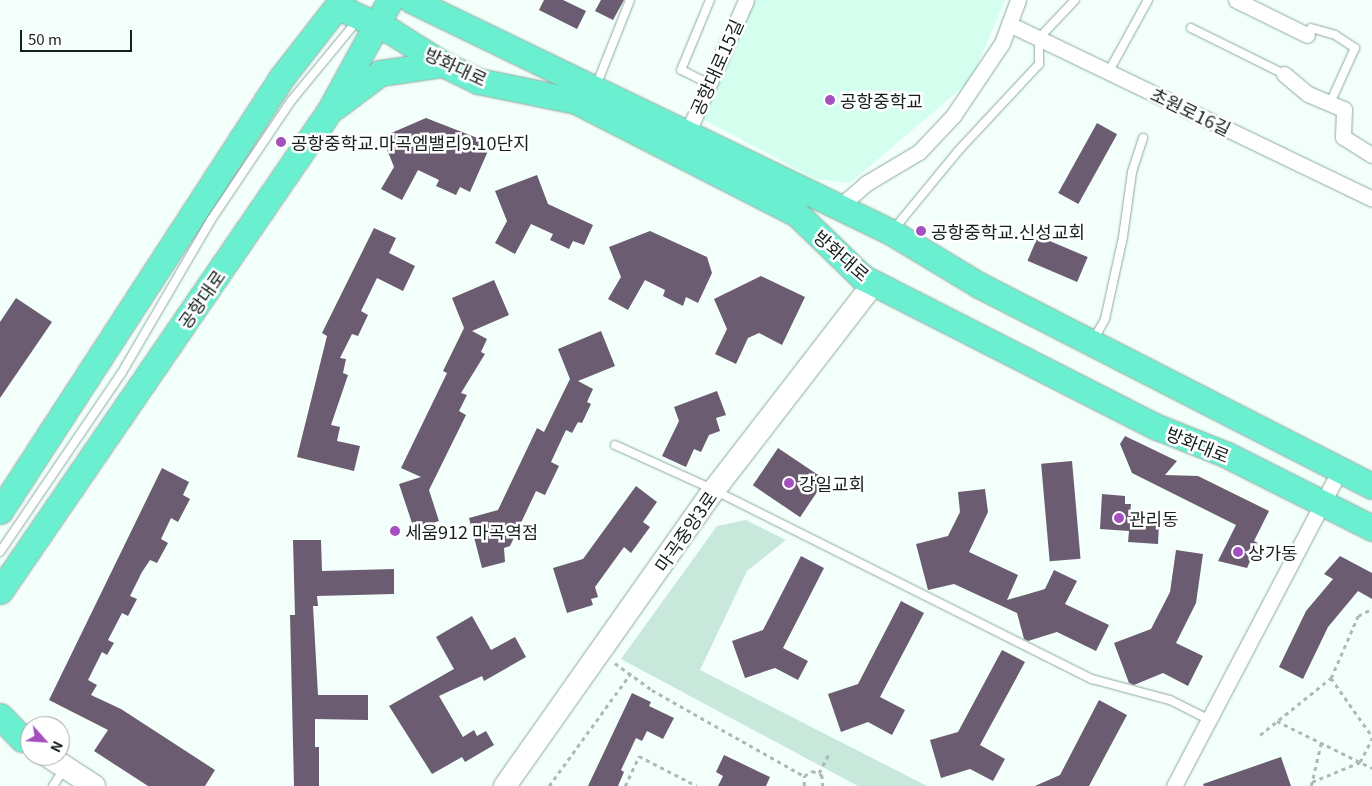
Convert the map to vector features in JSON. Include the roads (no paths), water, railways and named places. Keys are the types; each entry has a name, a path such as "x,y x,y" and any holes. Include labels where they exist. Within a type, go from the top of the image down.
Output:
{"main road":[{"name":"방화대로","path":"411,0 891,232 979,286 1093,342 1372,486"},
{"path":"454,0 485,35"},
{"name":"방화대로","path":"362,8 443,64 478,81 576,101 797,214 850,268 874,283 1157,428 1225,454 1372,528"},
{"name":"공항대로","path":"0,591 330,110 362,8"},
{"path":"0,510 282,77 362,8"},
{"path":"330,110 380,73 443,64"},
{"path":"0,716 17,740"}],"street":[{"name":"공항대로15길","path":"686,134 746,0"},
{"path":"839,207 865,184 919,152 953,116 976,86 1009,24 1018,0"},
{"path":"1236,0 1309,32"},
{"name":"초원로16길","path":"1009,24 1372,199"},
{"path":"1284,74 1308,94 1344,109 1343,137 1372,155"},
{"name":"마곡중앙3로","path":"505,786 714,490 874,283"},
{"path":"1174,786 1340,470"},
{"path":"0,726 17,740"},
{"path":"64,766 94,786"}],"lane":[{"path":"0,552 121,374 211,220 291,101 348,29 362,8 385,0"},
{"path":"594,90 630,0"},
{"path":"709,84 681,70 710,0"},
{"path":"891,232 958,151 1039,64 1039,38 1075,0"},
{"path":"1109,71 1148,0"},
{"path":"1191,28 1284,74"},
{"path":"1309,32 1335,35 1355,48 1330,103"},
{"path":"1093,342 1105,319 1123,237 1132,172 1143,138"},
{"path":"615,445 714,490 1092,679 1170,700 1208,719"},
{"path":"52,786 55,766"}],"place":[{"name":"공항중학교","path":"830,100"},
{"name":"공항중학교.마곡엠밸리9.10단지","path":"281,142"},
{"name":"공항중학교.신성교회","path":"921,231"},
{"name":"강일교회","path":"789,483"},
{"name":"관리동","path":"1119,518"},
{"name":"세움912 마곡역점","path":"395,531"},
{"name":"상가동","path":"1238,552"}]}
